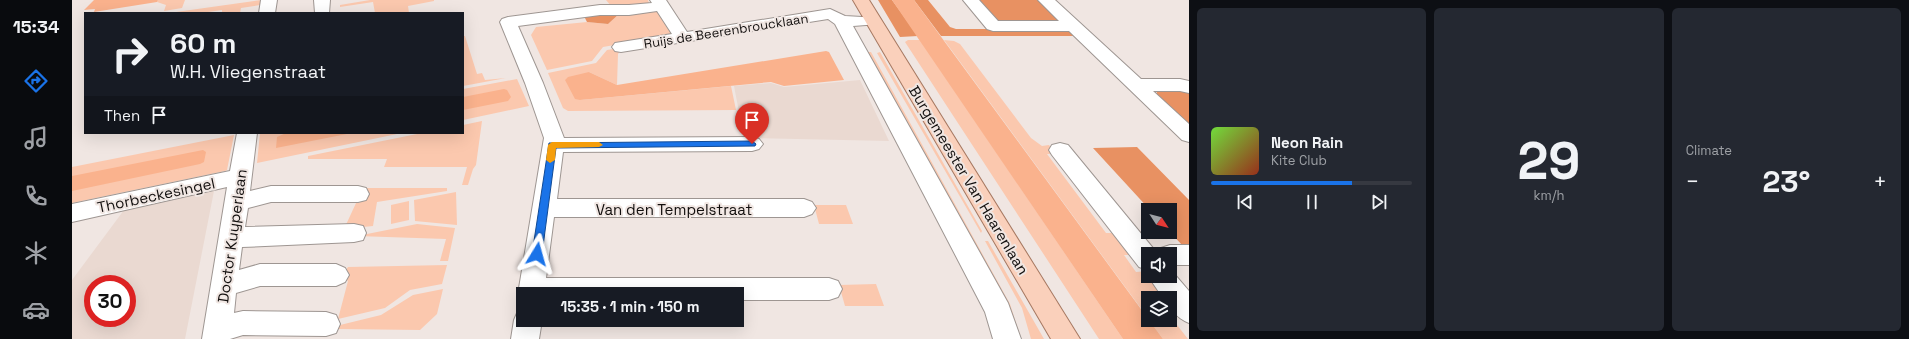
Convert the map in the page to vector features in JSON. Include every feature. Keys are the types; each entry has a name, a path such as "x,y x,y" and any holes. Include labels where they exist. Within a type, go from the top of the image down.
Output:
{"main road":[{"name":"Burgemeester Van Haarenlaan","path":"852,0 869,21 1066,339"},
{"name":"Burgemeester Van Haarenlaan","path":"862,0 869,21 1048,339"}],"street":[{"path":"971,0 994,26 1073,26"},
{"path":"1046,0 1189,135"},
{"path":"533,287 554,138 542,104 508,22 600,10 629,10 660,3 683,38"},
{"path":"832,12 869,21"},
{"path":"832,12 998,311 1007,339"},
{"name":"Ruijs de Beerenbroucklaan","path":"621,47 683,38 832,12"},
{"path":"1135,85 1180,85 1189,88"},
{"name":"Doctor Kuyperlaan","path":"217,334 247,134"},
{"path":"552,145 752,144"},
{"path":"1060,150 1141,250"},
{"name":"Thorbeckesingel","path":"72,213 240,177"},
{"path":"236,202 272,194 358,194"},
{"name":"Van den Tempelstraat","path":"544,208 804,208"},
{"path":"232,240 250,236 354,233"},
{"path":"1177,255 1189,255"},
{"path":"225,285 260,275 336,275"},
{"path":"1167,283 1189,311"},
{"path":"744,290 829,289"},
{"path":"217,334 243,323 326,324"},
{"path":"525,339 527,327"}],"shaded area":[{"path":"94,0 158,0 157,2 94,12 95,9 84,10"},
{"path":"158,0 185,0 182,8 164,11 166,5 157,2"},
{"path":"261,0 260,5 241,8 240,12 222,12 222,10 208,12 176,12"},
{"path":"370,0 434,0 408,6 409,12 375,12 373,2 340,7 340,5"},
{"path":"606,0 648,0 649,3 612,7"},
{"path":"878,0 892,0 918,36 900,37"},
{"path":"892,0 914,0 1141,309 1141,327 1154,327 1163,339 1123,339"},
{"path":"914,0 928,0 950,27 956,29 1070,29 1078,36 941,36"},
{"path":"979,0 1040,0 1063,22 1000,23"},
{"path":"657,10 673,32 672,35 603,47 592,61 547,70 531,35 536,27 587,22 608,24 619,14"},
{"path":"611,11 619,14 608,24 587,22 584,16"},
{"path":"464,36 477,74 482,73 485,80 506,78 464,86"},
{"path":"908,40 920,40 1123,339 1099,339 905,42"},
{"path":"944,40 954,41 960,44 1031,138 1042,146 1049,145 1056,154 1047,154 1106,233 1118,233 1135,255 1124,255 1136,272 1141,272 1141,283 1155,283 1162,291 1141,291 1141,308"},
{"path":"620,48 618,54 617,85 589,72 580,100 731,86 736,110 568,111 563,108 548,73 596,63 607,50"},
{"path":"826,51 829,52 844,80 784,86 771,82 580,100 575,99 565,80 568,77 589,72 617,85"},
{"path":"865,52 871,52 1010,304 1021,339"},
{"path":"880,52 982,231 981,233 877,53"},
{"path":"517,79 529,106 464,120 464,89"},
{"path":"860,80 889,141 744,138 734,86 771,83 784,87"},
{"path":"504,89 507,90 511,97 508,101 464,110 464,97"},
{"path":"1158,89 1189,91 1189,125 1156,95"},
{"path":"482,121 476,165 473,169 468,185 462,185 467,167 384,167 387,159 308,159 308,156 417,134 464,134 464,125"},
{"path":"260,134 397,134 257,163"},
{"path":"284,134 347,134 276,148 277,137"},
{"path":"234,135 227,170 225,171 72,203 72,167"},
{"path":"1137,147 1189,200 1189,245 1182,245 1176,239 1177,203 1144,203 1093,148"},
{"path":"203,150 206,152 204,162 200,164 72,191 72,176"},
{"path":"363,188 447,188 447,191 377,202 373,226 344,229"},
{"path":"214,191 185,339 72,339 72,280 124,210"},
{"path":"456,192 457,225 415,221 414,200"},
{"path":"409,201 409,220 391,224 391,205"},
{"path":"814,205 846,205 853,224 819,224"},
{"path":"417,224 455,228 448,261 440,261 446,239 357,236"},
{"path":"985,241 988,241 1044,339 1031,339 1022,308"},
{"path":"447,265 442,284 410,290 385,308 338,319 348,281 342,276 348,267"},
{"path":"876,284 884,306 845,306 839,285"},
{"path":"443,289 437,314 420,330 337,329 336,326 381,315 413,295"},
{"path":"1177,325 1188,339 1163,339 1154,327 1177,327"}],"slow traffic":[{"path":"550,160 552,145 599,145"}],"route":[{"path":"537,254 552,145 752,144"}]}
